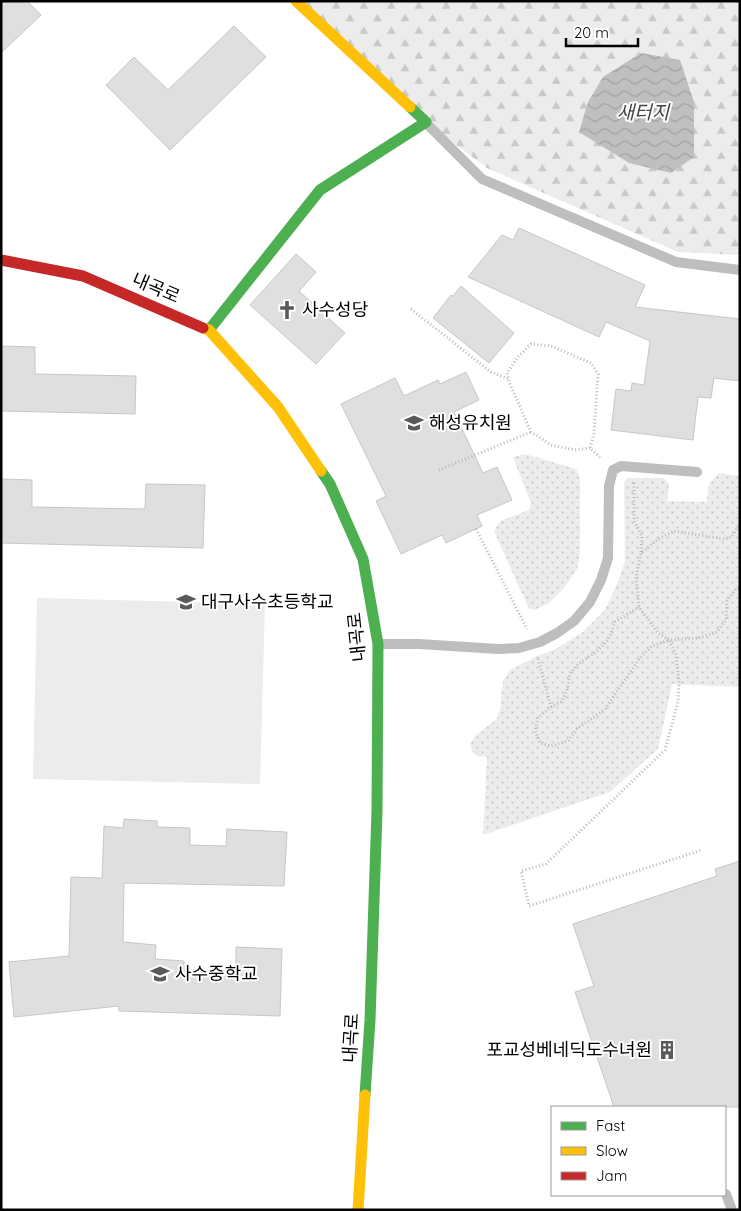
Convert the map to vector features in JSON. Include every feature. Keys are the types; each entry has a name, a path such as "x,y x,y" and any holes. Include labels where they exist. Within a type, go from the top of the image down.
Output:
{"main road":[{"path":"209,330 320,190 426,122 296,1"},
{"name":"내곡로","path":"1,260 84,276 209,330 278,406 330,484 363,559 378,644 377,811 371,1000 358,1210"}],"lane":[{"path":"426,122 482,179 676,262 740,270"},
{"path":"378,644 419,644 498,649 519,648 540,642 557,633 574,621 590,602 601,580 608,558 609,486 613,470 621,466 697,472"},
{"path":"726,1194 732,1210"}],"path":[{"path":"411,309 491,372 509,379"},
{"path":"531,344 551,346 592,363 598,374 594,433 590,448 575,450 551,445 531,432 510,384 508,373 518,357 531,344"},
{"path":"440,470 531,432"},
{"path":"590,448 613,470"},
{"path":"634,475 634,521 642,536 636,578 639,607 658,633 669,640 676,655 679,682 678,702 665,750 546,864 521,871 529,906 702,850"},
{"path":"641,553 660,538 674,532 724,539 732,537 740,523"},
{"path":"476,529 528,632"},
{"path":"639,607 615,622 609,639 596,652 579,663 570,672 567,691 562,701 538,718 535,730 540,743 551,746 568,741 577,729 605,709 640,658 652,646 669,640 699,638 717,632 726,620 727,601 736,589 740,588"},
{"path":"537,656 551,707"}],"green space":[{"path":"296,1 740,1 740,255 678,252 487,168 426,122"},
{"path":"525,454 576,469 580,478 580,551 578,567 565,587 549,603 535,610 529,609 494,531 500,521 529,510 531,503 513,457"},
{"path":"719,473 740,476 740,687 672,684 658,749 610,792 483,835 487,757 477,756 472,751 470,744 476,735 497,719 501,706 503,681 510,670 537,656 554,650 583,632 605,610 625,562 624,482 628,478 664,478 669,484 667,501 707,502 710,483"},
{"path":"37,598 265,604 260,784 33,779"}],"water":[{"name":"새터지","path":"641,53 680,60 694,102 694,157 671,173 629,163 579,132 588,102 603,77"}],"building":[{"path":"1,1 27,1 41,15 1,53"},
{"path":"234,26 266,57 170,150 106,85 134,57 168,90"},
{"path":"519,228 645,285 635,307 740,319 740,381 714,378 711,398 698,397 693,440 611,430 616,389 631,391 632,383 644,385 650,341 606,322 599,337 468,277 502,235 513,240"},
{"name":"사수성당","path":"296,254 316,272 299,291 345,333 316,364 250,305"},
{"path":"461,286 514,333 489,363 433,318 451,295 453,296"},
{"path":"1,346 35,347 35,374 136,376 135,414 1,411"},
{"name":"해성유치원","path":"466,372 479,400 454,412 483,473 497,467 512,500 477,515 482,526 446,543 442,535 401,554 376,501 386,496 341,404 395,378 404,396 438,380 440,384"},
{"path":"1,479 32,480 32,507 145,509 146,484 205,485 203,548 1,543"},
{"name":"사수중학교","path":"124,819 157,821 157,827 190,828 190,845 226,846 227,829 287,832 284,886 124,883 123,942 156,945 155,959 184,961 184,970 236,971 236,947 282,949 280,1016 119,1011 119,1006 14,1017 9,962 69,956 71,877 102,878 104,826 123,828"},
{"name":"포교성베네딕도수녀원","path":"740,861 740,1107 614,1106 575,992 594,986 573,924 717,876 715,869"}],"traffic: fast":[{"path":"209,330 320,190 426,122 410,107"},
{"path":"321,471 330,484 363,559 378,644 377,811 370,1020 365,1095"}],"traffic: slow":[{"path":"296,1 410,107"},
{"path":"203,328 209,330 278,407 321,471"},
{"path":"358,1210 365,1095"}],"traffic: jam":[{"path":"1,260 83,276 203,328"}],"place":[{"name":"사수성당","path":"287,310"},
{"name":"해성유치원","path":"414,423"},
{"name":"대구사수초등학교","path":"186,602"},
{"name":"사수중학교","path":"160,974"},
{"name":"포교성베네딕도수녀원","path":"667,1050"}]}
